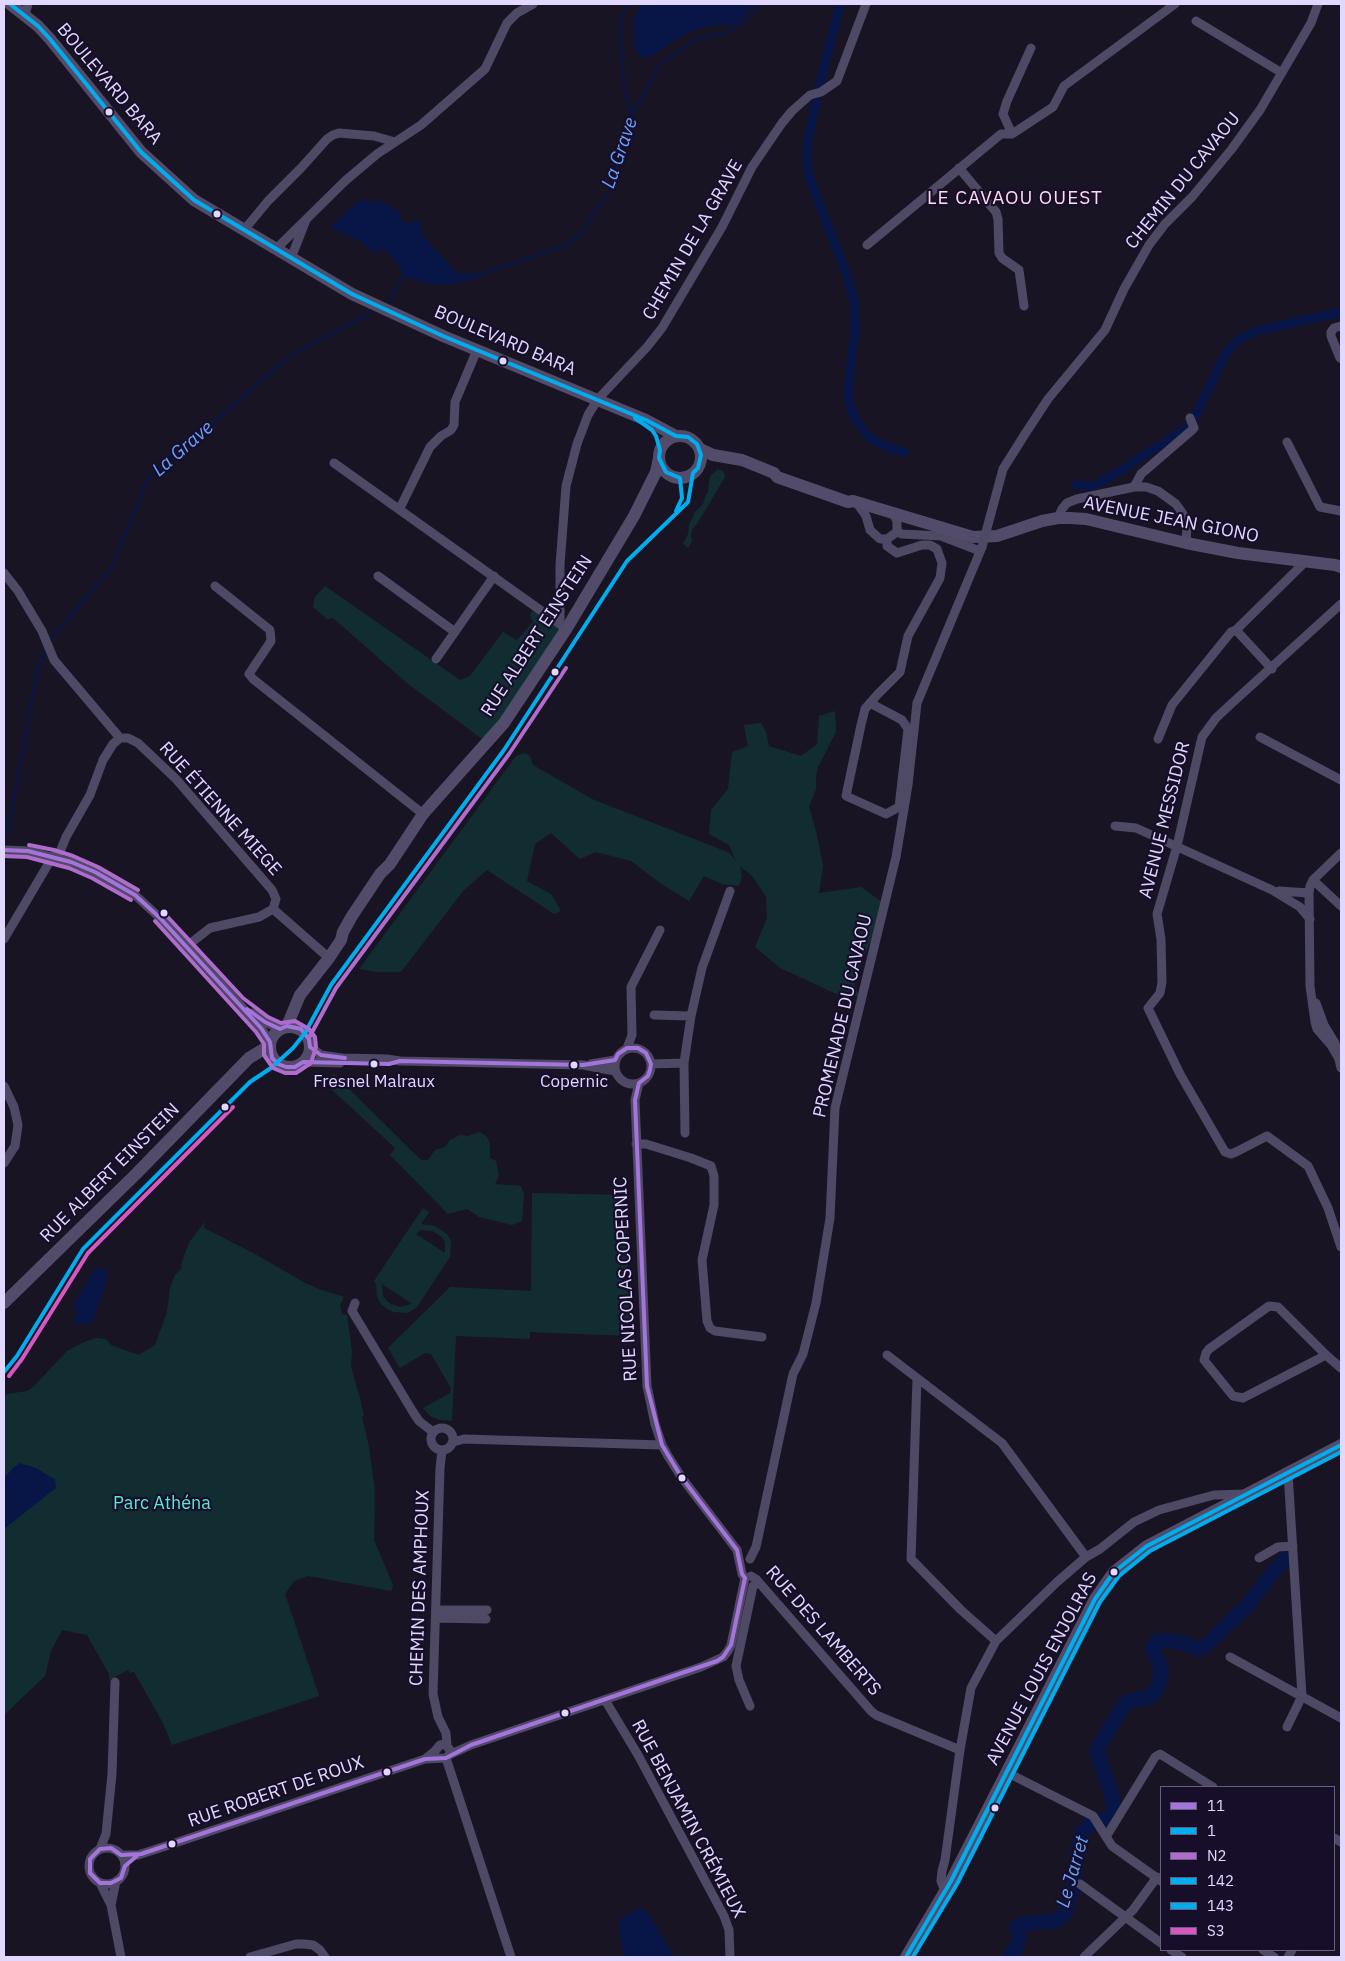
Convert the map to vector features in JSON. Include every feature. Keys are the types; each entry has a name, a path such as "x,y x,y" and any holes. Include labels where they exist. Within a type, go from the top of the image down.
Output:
{"street":[{"name":"BOULEVARD BARA","path":"10,4 26,10 141,152 194,200 293,254 352,294 477,350 624,410 676,436"},
{"path":"278,246 345,181 378,154 421,125 485,69 507,23 517,13 533,4"},
{"name":"CHEMIN DE LA GRAVE","path":"564,626 560,565 566,486 577,444 588,415 598,399 653,340 722,227 752,168 792,111 837,81 866,4"},
{"path":"867,245 1000,134 1012,134 1053,107 1064,86 1175,4"},
{"name":"CHEMIN DU CAVAOU","path":"982,542 1003,469 1024,434 1048,399 1105,330 1148,245 1192,197 1231,150 1260,110 1311,23 1318,4"},
{"path":"1196,21 1282,73"},
{"path":"1012,134 1003,114 1031,48"},
{"path":"246,227 268,201 333,135 339,133 374,136 396,142"},
{"path":"959,168 996,212 999,252 1002,258 1019,270 1024,306"},
{"path":"293,254 306,218"},
{"path":"1341,326 1334,328 1331,332 1341,359"},
{"path":"400,508 430,447 441,436 451,430 454,425 455,402 477,350"},
{"name":"BOULEVARD BARA","path":"624,410 652,430 656,436 660,454"},
{"path":"1134,487 1141,474 1194,428 1191,421"},
{"path":"742,460 698,468 687,476 672,476 661,466 660,454 664,444 676,436 682,436 693,440 700,449 713,455 742,460 774,473 777,477 848,502 854,501 982,542"},
{"path":"1287,442 1320,507 1341,511"},
{"path":"698,468 701,456 700,449"},
{"name":"RUE ALBERT EINSTEIN","path":"634,516 656,472 660,454"},
{"path":"334,463 564,626"},
{"name":"RUE ALBERT EINSTEIN","path":"300,1029 302,1006 321,970 341,940 348,935 385,878 390,864 423,814 504,722 634,516 660,483 672,476"},
{"path":"1058,518 1067,503 1134,487 1146,487 1158,490 1176,504 1187,527 1186,543"},
{"path":"854,501 866,516 870,530 880,539 887,539 897,532"},
{"path":"893,513 897,521 897,532"},
{"name":"AVENUE JEAN GIONO","path":"982,542 1042,521 1058,518 1086,519 1186,543 1341,567"},
{"path":"897,532 982,542"},
{"path":"870,703 902,720 908,729 899,807 886,814 846,796 860,725 865,709 870,703 900,672 908,636 940,578 942,570 942,563 937,549 930,545 922,545 897,552 887,546 887,539"},
{"name":"PROMENADE DU CAVAOU","path":"750,1559 756,1547 793,1374 803,1354 816,1303 830,1218 835,1108 896,857 908,785 917,703 982,542"},
{"name":"AVENUE JEAN GIONO","path":"1267,557 1341,560"},
{"path":"1158,738 1172,705 1214,652 1231,632 1236,630 1305,562"},
{"name":"RUE ÉTIENNE MIEGE","path":"4,573 18,591 42,631 54,660 120,738 128,738 138,743 176,779 272,890 276,899 273,908"},
{"path":"378,576 455,632"},
{"path":"436,659 494,576"},
{"path":"215,586 270,630 272,641 249,674 253,679 423,814"},
{"name":"AVENUE MESSIDOR","path":"1341,604 1272,669 1216,718 1202,738 1176,846 1157,914 1161,939 1162,982 1160,992 1148,1008 1180,1074 1225,1152 1231,1154 1267,1136 1308,1166 1328,1208 1341,1247"},
{"path":"1236,630 1272,669"},
{"path":"1260,737 1341,780"},
{"path":"4,939 55,857 90,795 103,760 113,744 120,738"},
{"path":"1115,826 1136,828 1272,890 1300,907 1310,919"},
{"path":"4,850 55,857 95,872 134,895 187,946 240,1003 261,1028 278,1064 286,1067 295,1066 303,1062 389,1064 400,1062 583,1065 615,1071"},
{"path":"1340,1064 1331,1045 1317,1029 1312,1004 1310,986 1309,892 1313,880 1341,853"},
{"path":"1313,880 1341,906"},
{"path":"1272,890 1286,893 1309,892"},
{"path":"685,1133 684,1063 691,1016 702,968 730,891"},
{"path":"187,946 210,928 259,917 273,908 329,958"},
{"path":"627,1048 632,1035 631,987 660,930"},
{"name":"RUE ALBERT EINSTEIN","path":"284,1027 295,1010 300,995 313,976 321,970"},
{"path":"240,1003 266,1022 300,1029 309,1039 310,1047 309,1053 303,1062"},
{"path":"654,1015 691,1016"},
{"path":"270,1049 273,1034 284,1027"},
{"path":"632,1035 638,1048"},
{"path":"310,1047 325,1056 387,1059 400,1062"},
{"path":"627,1048 638,1048 646,1053 651,1064 648,1076 639,1083 627,1083 615,1071 615,1060 618,1054 627,1048"},
{"name":"RUE ALBERT EINSTEIN","path":"4,1304 248,1058 270,1049"},
{"path":"583,1065 615,1060"},
{"path":"651,1064 684,1063"},
{"name":"RUE NICOLAS COPERNIC","path":"627,1083 634,1100"},
{"name":"RUE NICOLAS COPERNIC","path":"639,1083 634,1100 647,1386 662,1445 682,1478 737,1550"},
{"path":"4,1086 14,1107 18,1125 15,1146 4,1163"},
{"path":"636,1144 646,1144 711,1166 714,1176 714,1205 702,1260 707,1320 710,1328 715,1331 762,1337"},
{"path":"355,1303 352,1311 413,1412 419,1421 433,1432"},
{"path":"1326,1355 1243,1398 1233,1396 1204,1360 1209,1350 1269,1306 1278,1307 1341,1368"},
{"path":"887,1355 1002,1443 1086,1557"},
{"path":"917,1379 912,1559 961,1610 996,1642"},
{"path":"440,1428 447,1429 452,1435 453,1442 450,1447 442,1451 433,1446 431,1439 433,1432 440,1428"},
{"path":"453,1442 464,1440 662,1445"},
{"name":"AVENUE LOUIS ENJOLRAS","path":"906,1957 949,1883 1095,1599 1114,1572 1147,1546 1341,1445"},
{"name":"CHEMIN DES AMPHOUX","path":"442,1451 433,1694 438,1717 446,1733 444,1751 511,1957"},
{"path":"1288,1473 1302,1696 1288,1726"},
{"path":"945,1860 949,1883 941,1881 971,1688 996,1642 1086,1557 1100,1549 1134,1522 1159,1510 1214,1495 1247,1494"},
{"path":"1259,1558 1278,1547 1293,1546"},
{"path":"737,1550 742,1574 751,1578 753,1586 736,1666 739,1680 750,1706"},
{"name":"RUE DES LAMBERTS","path":"737,1550 750,1559 751,1578 871,1711 876,1715 960,1750"},
{"name":"RUE ROBERT DE ROUX","path":"121,1855 138,1855 444,1751 471,1745 717,1660 723,1657 731,1645 751,1578"},
{"path":"436,1614 487,1614"},
{"path":"1230,1657 1341,1718"},
{"path":"115,1682 112,1774 106,1834 100,1849 92,1855 88,1864 92,1877 100,1883 111,1904 121,1957"},
{"name":"RUE BENJAMIN CRÉMIEUX","path":"604,1700 638,1755 724,1916 729,1930 730,1957"},
{"path":"1106,1837 1155,1757 1160,1754 1211,1786"},
{"path":"1006,1772 1090,1815 1112,1846 1159,1879 1126,1918 1084,1957"},
{"path":"100,1883 111,1884 121,1878 125,1866 121,1855 112,1848 106,1834"},
{"path":"100,1849 112,1848"},
{"name":"RUE ROBERT DE ROUX","path":"125,1866 138,1855"},
{"path":"111,1904 116,1881"},
{"path":"1080,1884 1160,1942"},
{"path":"250,1957 296,1944 304,1944 313,1945 325,1957"}],"green space":[{"path":"718,469 724,472 725,477 693,528 691,534 692,541 688,548 683,544 688,534 689,525 695,512 703,504 708,492 710,476"},
{"path":"325,586 460,680 470,676 503,632 517,640 533,622 530,615 535,606 567,628 486,742 407,683 333,618 327,619 313,607 315,597"},
{"path":"835,711 836,732 818,767 816,789 809,807 823,866 819,893 861,887 882,902 874,934 853,980 859,996 843,997 780,968 755,947 767,918 766,897 753,877 740,866 742,877 739,886 722,884 704,876 689,901 660,883 631,861 596,852 580,859 551,833 535,844 527,881 551,894 561,911 554,914 487,870 463,891 401,972 376,972 359,969 516,756 524,753 530,756 533,765 592,799 730,853 736,861 729,845 709,834 711,810 728,789 732,752 748,746 744,725 761,723 766,732 769,746 801,756 817,744 819,716"},
{"path":"333,1073 421,1160 428,1160 435,1150 445,1147 450,1140 460,1135 468,1136 480,1132 487,1137 490,1144 490,1158 496,1161 499,1176 495,1184 521,1186 524,1195 522,1221 512,1225 479,1217 467,1209 448,1214 390,1155 395,1148 329,1087"},
{"path":"532,1193 624,1195 628,1267 623,1278 628,1285 631,1336 530,1332 530,1339 456,1336 452,1421 440,1420 430,1416 423,1408 450,1393 451,1388 431,1354 425,1353 400,1368 388,1348 450,1287 531,1291"},
{"path":"423,1208 429,1212 421,1224 435,1226 447,1234 451,1241 450,1257 417,1307 408,1313 393,1312 387,1309 380,1303 377,1297 374,1281","holes":["421,1230 433,1231 442,1237 445,1242 445,1253 416,1234","382,1284 411,1303 412,1304 400,1307 389,1303 383,1296"]},
{"name":"Parc Athéna","path":"205,1222 204,1228 255,1254 305,1283 344,1297 340,1305 342,1314 347,1315 352,1351 351,1367 364,1416 362,1417 369,1447 375,1491 374,1540 393,1585 391,1591 308,1576 294,1581 285,1594 319,1696 172,1745 163,1723 134,1672 130,1673 128,1670 109,1680 109,1674 87,1635 62,1630 51,1651 45,1676 4,1715 4,1396 27,1391 67,1351 84,1342 96,1338 106,1339 111,1345 139,1355 155,1345 167,1312 170,1288 175,1275 181,1269 190,1241"}],"shaded area":[{"path":"642,4 753,4 740,22 733,25 712,25 687,33 648,58 641,57 634,47 634,21"},
{"path":"362,198 366,202 379,201 400,211 400,219 408,224 416,220 421,223 421,234 458,274 480,273 478,278 450,284 433,285 402,276 401,268 384,249 375,253 366,248 366,244 330,227"},
{"path":"96,1267 106,1270 107,1277 94,1318 88,1324 79,1325 76,1324 74,1319 77,1310 72,1308"},
{"path":"20,1463 36,1468 55,1479 56,1488 4,1529 4,1478"},
{"path":"639,1908 646,1910 675,1957 624,1957 618,1925 622,1918"}],"waterway":[{"path":"627,4 623,13 620,40 625,90 632,115"},
{"name":"La Grave","path":"476,276 566,245 582,233 591,216 608,194 615,178 623,139 632,115 660,64 698,38 725,33 743,23 761,4"},
{"path":"819,87 840,4"},
{"path":"816,101 807,146 807,163 810,180 847,275 854,301 855,328 848,390 850,408 857,422 871,439 889,448 905,452"},
{"name":"La Grave","path":"389,301 404,275"},
{"name":"La Grave","path":"51,638 110,570 148,479 285,359 372,312"},
{"path":"1265,329 1341,312"},
{"path":"1193,420 1226,353 1238,340 1259,330"},
{"path":"1130,464 1190,424"},
{"path":"1076,485 1091,486 1097,484 1127,467"},
{"name":"La Grave","path":"8,832 39,664 45,650"},
{"name":"Le Jarret","path":"1010,1957 1018,1945 1019,1935 1017,1928 1019,1925 1054,1921 1065,1913 1072,1891 1081,1834 1091,1823 1107,1820 1112,1816 1114,1810 1112,1795 1097,1753 1100,1744 1124,1705 1130,1701 1151,1697 1159,1684 1161,1666 1153,1651 1154,1644 1158,1641 1169,1641 1185,1643 1197,1649 1203,1648 1247,1606 1274,1571 1287,1558"}],"transit line":[{"name":"1","path":"4,1372 17,1356 83,1249 250,1082 271,1068 293,1048 305,1033 331,985 504,750 627,561 688,502 693,473 698,468 701,455 697,444 688,437 676,436 646,420 443,336 352,294 194,200 141,152 50,39 38,26 10,4"},
{"name":"1","path":"635,418 652,430 656,436 660,450 659,458 666,472 680,478 682,498 676,511"},
{"name":"N2","path":"310,1036 336,988 509,754 566,668"},
{"name":"N2","path":"29,845 73,856 98,867 138,890"},
{"name":"11","path":"4,850 28,851 71,862 95,872 135,895 159,917 261,1028 270,1042 272,1058 278,1064 286,1067 295,1067 303,1062 389,1064 400,1061 583,1065 615,1060 618,1054 627,1048 638,1048 646,1053 651,1064 650,1070 648,1076 639,1083 635,1100 647,1386 662,1445 682,1478 737,1550 742,1574 745,1578 731,1645 723,1657 717,1661 471,1745 446,1758 425,1759 141,1854 121,1855 111,1848 100,1849 90,1859 90,1873 100,1883 111,1883 121,1878 125,1866 138,1855"},
{"name":"N2","path":"4,856 27,857 69,868 92,878 131,900"},
{"name":"N2","path":"155,921 256,1032 264,1044 264,1055 273,1068 285,1073 296,1073 311,1063 316,1047 315,1037 309,1029 295,1021 281,1023 268,1017 243,998 164,913"},
{"name":"11","path":"247,1009 265,1022 280,1029 287,1026 301,1029 309,1039 310,1047 321,1055 345,1058"},
{"name":"S3","path":"9,1376 22,1359 88,1253 233,1107"},
{"name":"142","path":"906,1957 951,1881 1095,1599 1114,1572 1147,1546 1341,1445"},
{"name":"143","path":"913,1957 957,1884 1100,1602 1119,1576 1150,1551 1341,1452"}],"place":[{"name":"Fresnel Malraux","path":"374,1064"},
{"name":"Copernic","path":"574,1065"}],"district":[{"name":"LE CAVAOU OUEST","path":"1015,199"}]}
